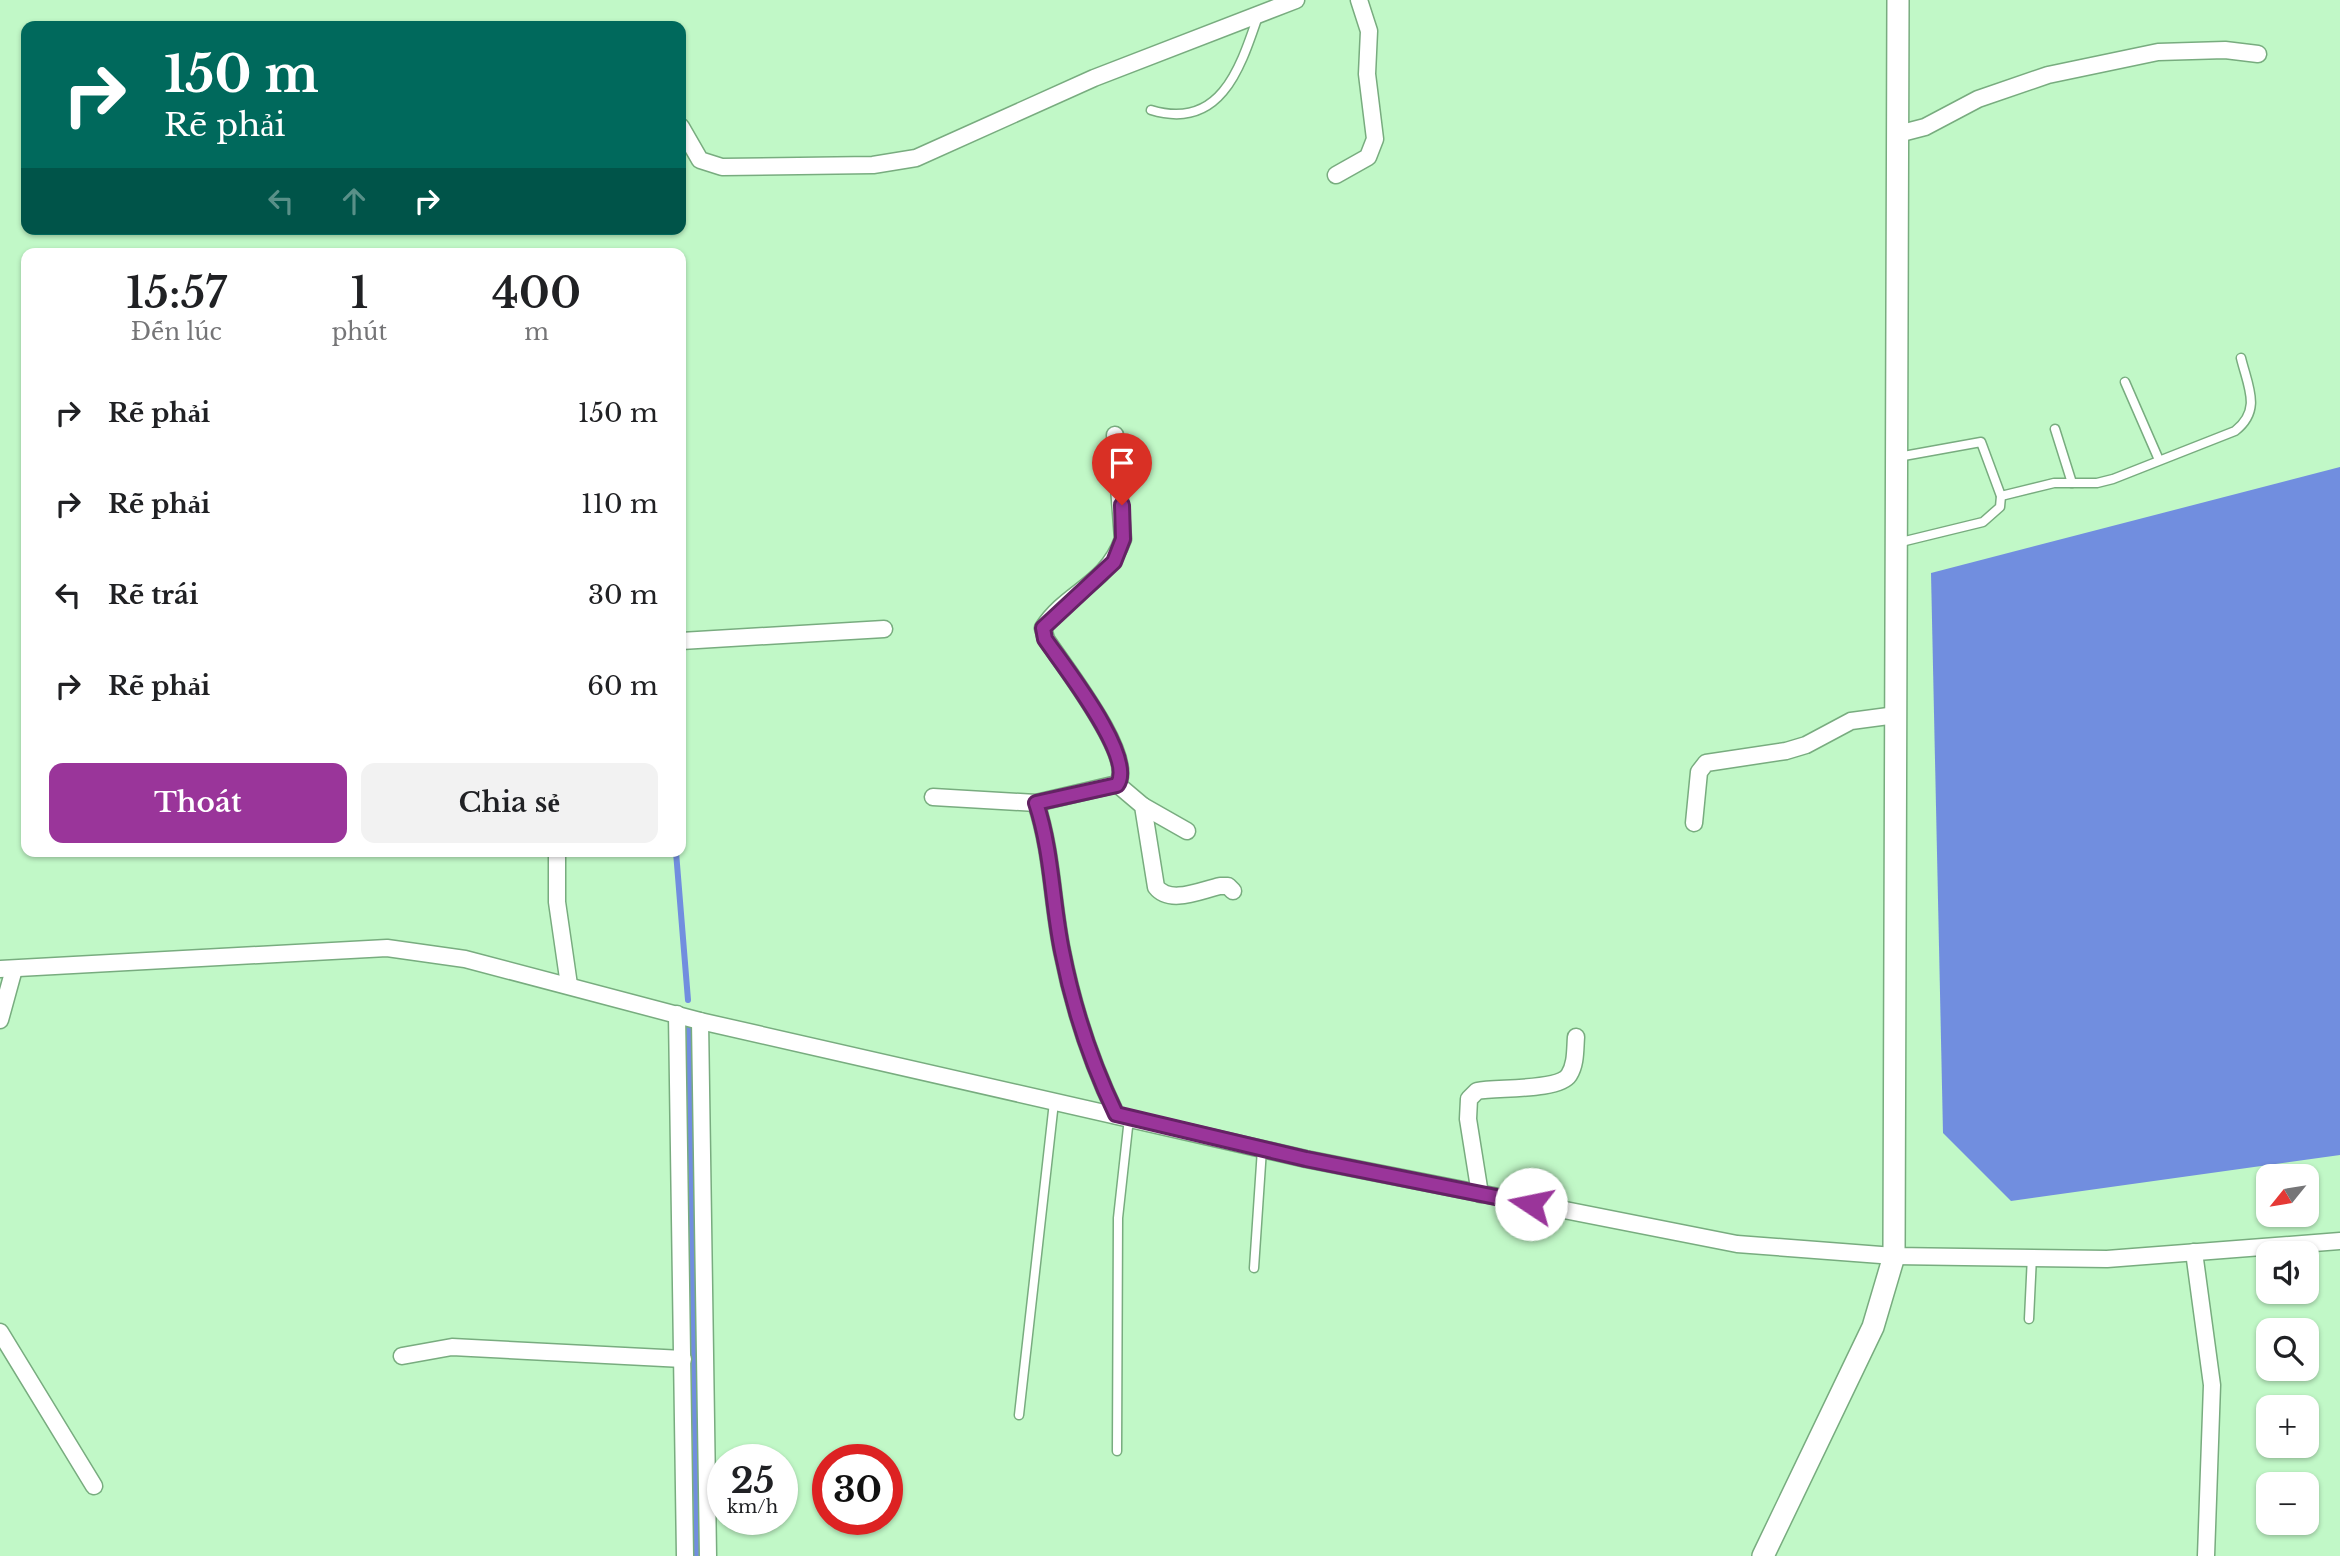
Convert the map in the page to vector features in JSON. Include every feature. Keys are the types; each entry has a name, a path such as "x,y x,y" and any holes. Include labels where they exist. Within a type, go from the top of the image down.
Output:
{"street":[{"path":"686,135 701,160 722,167 873,165 916,158 1094,78 1296,0"},
{"path":"1336,175 1368,157 1375,139 1367,74 1368,32 1359,0"},
{"path":"1763,1556 1873,1327 1894,1256 1898,0"},
{"path":"1898,134 1925,127 1978,99 2048,75 2158,52 2225,50 2258,54"},
{"path":"1115,435 1122,505 1120,546 1105,572 1058,611 1043,628 1045,639 1106,730 1120,758 1122,772 1117,785"},
{"path":"686,641 884,628"},
{"path":"1693,823 1699,772 1706,763 1786,751 1806,745 1851,720 1896,715"},
{"path":"933,797 1036,803 1117,785"},
{"path":"1117,785 1143,806 1187,831"},
{"path":"1036,803 1044,825 1062,951 1084,1035 1122,1116"},
{"path":"1143,806 1156,887 1161,893 1170,897 1220,886 1228,886 1233,891"},
{"path":"557,857 557,902 569,985"},
{"path":"0,1020 7,969 387,948 465,959 700,1021 1262,1149 1737,1244 1894,1256 2107,1259 2340,1241"},
{"path":"677,1014 685,1556"},
{"path":"700,1021 708,1556"},
{"path":"1480,1194 1468,1119 1469,1099 1477,1091 1555,1085 1567,1079 1574,1066 1576,1037"},
{"path":"2194,1252 2212,1385 2206,1556"},
{"path":"0,1332 94,1486"},
{"path":"402,1356 452,1348 683,1359"}],"lane":[{"path":"1151,110 1174,117 1201,111 1227,90 1247,48 1259,13"},
{"path":"2001,496 2054,483 2097,483 2113,480 2235,431 2248,421 2252,406 2241,358"},
{"path":"2125,382 2159,460"},
{"path":"2055,429 2072,483"},
{"path":"1897,457 1981,442 2001,496 2000,508 1983,522 1897,543"},
{"path":"1019,1415 1054,1100"},
{"path":"1117,1451 1118,1218 1122,1116"},
{"path":"1254,1268 1262,1149"},
{"path":"2029,1319 2032,1256"}],"water":[{"path":"2340,467 2340,1155 2256,1164 2256,1167 2011,1201 1943,1133 1931,573"}],"waterway":[{"path":"676,857 688,1000"},
{"path":"689,1023 697,1556"}],"route":[{"path":"1122,505 1123,539 1114,562 1058,611 1043,628 1045,639 1106,730 1120,758 1120,780 1117,785 1036,803 1044,825 1062,951 1084,1035 1098,1076 1116,1114 1306,1159 1531,1204"}]}
